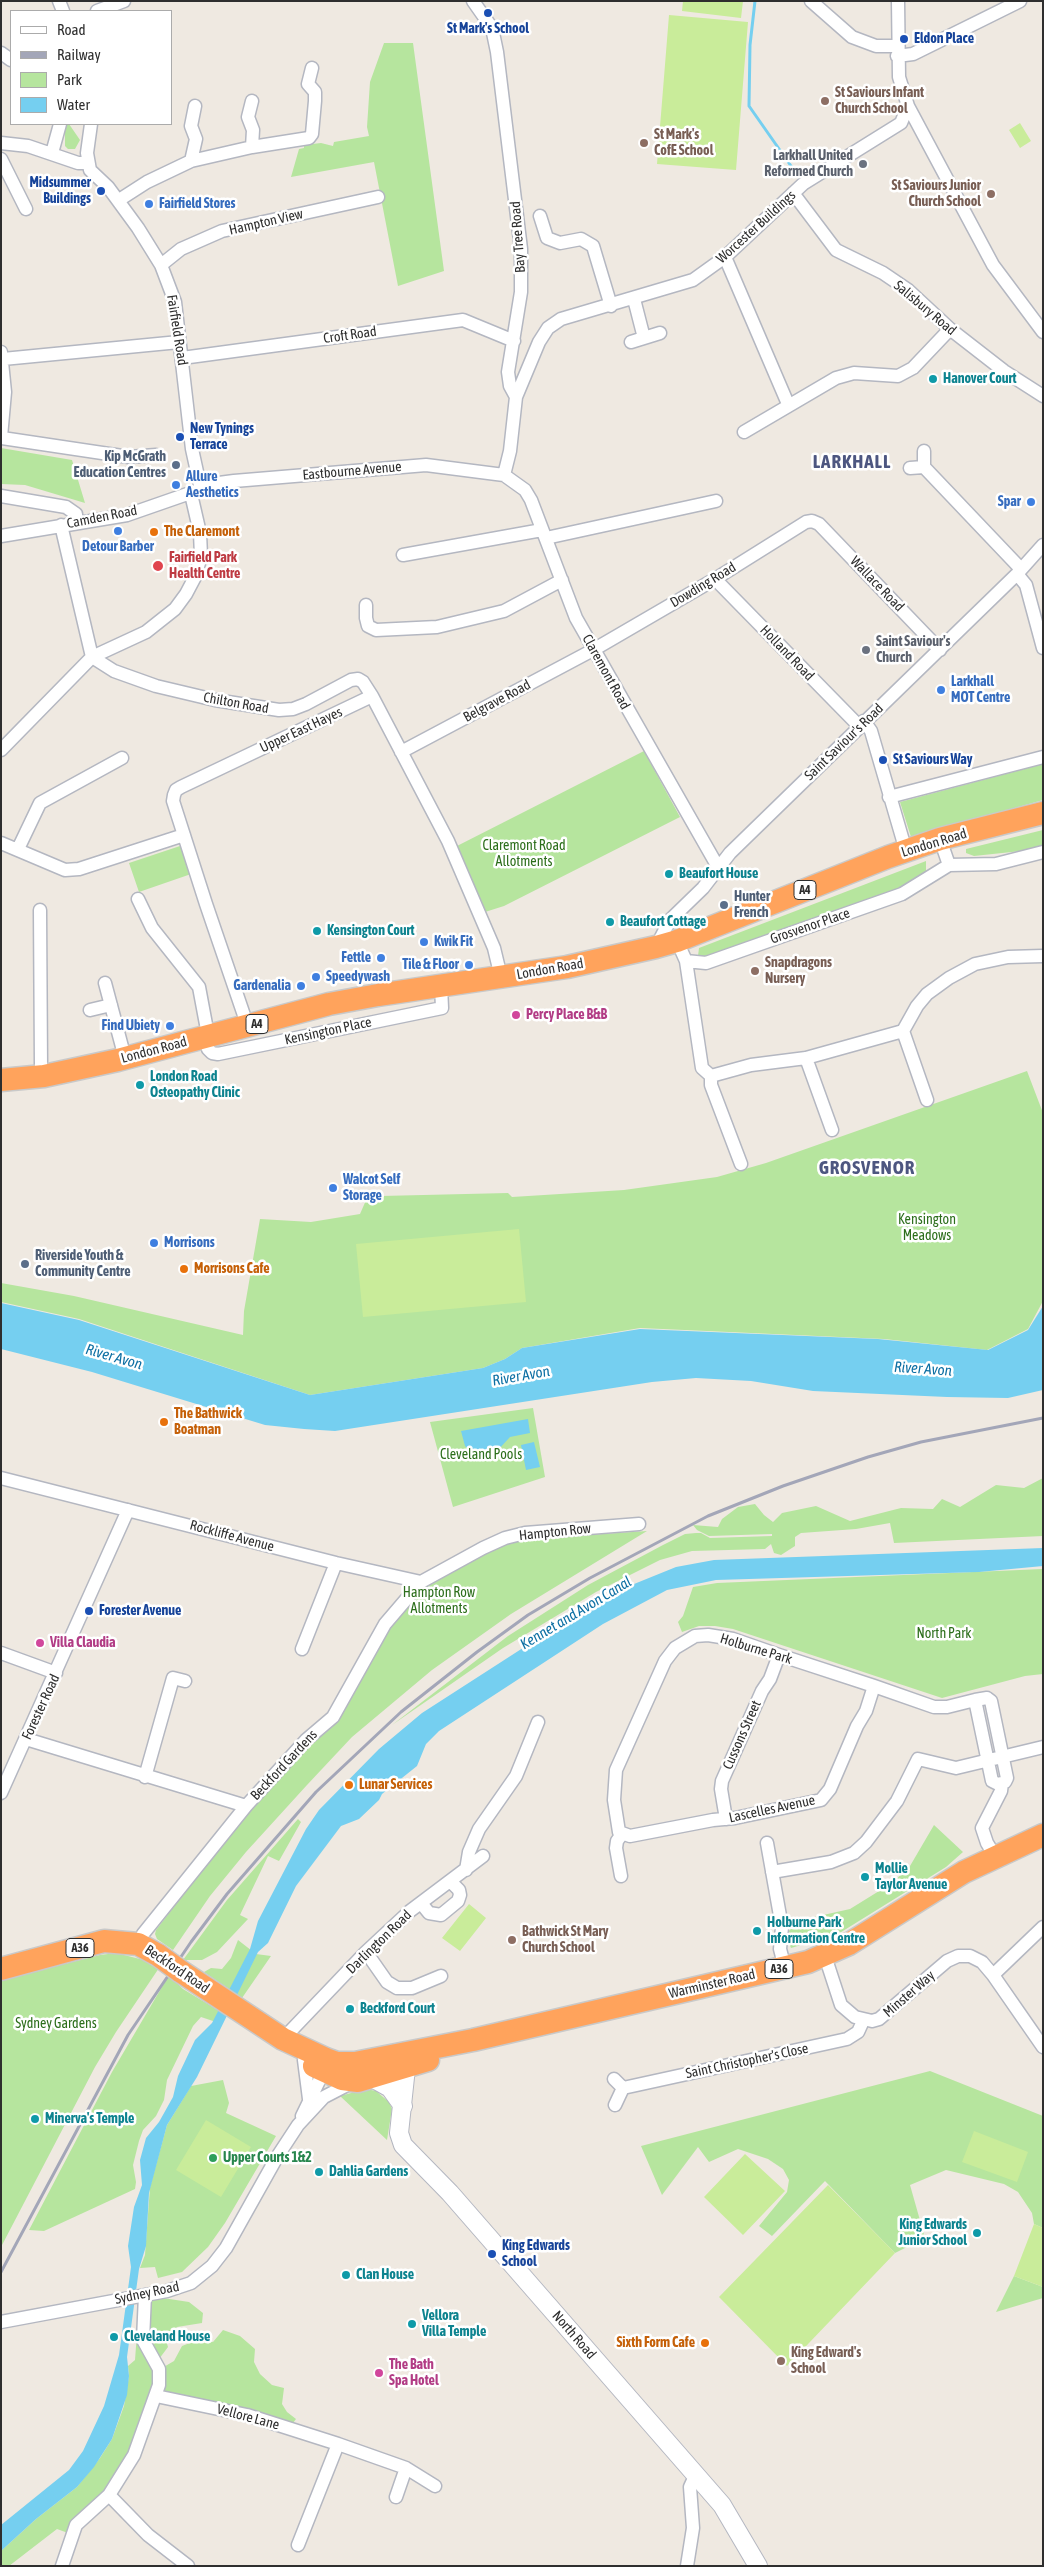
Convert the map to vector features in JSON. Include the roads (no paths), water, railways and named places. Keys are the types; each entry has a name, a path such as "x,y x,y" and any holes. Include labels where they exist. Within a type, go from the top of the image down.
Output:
{"highway":[{"name":"London Road","path":"1,1080 44,1076 125,1058 206,1036 248,1027 329,1004 673,950 906,851 940,839 1043,812"},
{"name":"London Road","path":"1,1088 22,1084 44,1076"},
{"name":"Warminster Road","path":"411,2065 473,2040 785,1968 825,1956 849,1944 964,1872 1043,1835"},
{"name":"Beckford Road","path":"1,1968 104,1941 138,1944 158,1955 304,2055 342,2071"},
{"name":"Warminster Road","path":"342,2071 398,2061 411,2065 444,2054 473,2040"}],"street":[{"path":"101,10 124,1"},
{"name":"Bay Tree Road","path":"474,1 492,28 497,52 518,218 521,292 508,372 510,386 516,397 504,476"},
{"path":"811,1 852,37 864,43 912,54 1020,1"},
{"path":"898,1 897,51 899,77 908,106 993,265 1043,332"},
{"path":"119,200 146,182 191,161 252,147 301,141 309,138 312,134 315,101 315,92 308,84 312,68"},
{"path":"252,100 248,117 253,130 252,147"},
{"path":"191,161 196,139 191,126 195,106"},
{"name":"Worcester Buildings","path":"516,397 539,342 548,328 561,319 611,306 693,280 725,257 803,184 835,162 901,123 908,106"},
{"path":"52,153 60,125"},
{"path":"1,142 28,146 52,153 78,164 88,164 91,125"},
{"path":"1,159 26,209"},
{"name":"Fairfield Road","path":"88,164 94,175 119,200 161,265 175,302 192,449 201,556 195,577 175,609 146,632 92,657"},
{"name":"Salisbury Road","path":"793,193 836,250 883,273 908,290 950,329 1004,371 1043,396"},
{"name":"Hampton View","path":"161,265 181,249 222,231 378,197"},
{"path":"540,216 547,238 560,244 581,240 587,241 593,246 611,306"},
{"path":"725,257 788,404"},
{"path":"634,299 644,338"},
{"name":"Croft Road","path":"182,358 463,320 514,341"},
{"path":"744,432 788,404 836,378 854,373 898,376 913,368 950,329"},
{"path":"631,342 660,333"},
{"path":"156,455 129,457 2,437 5,392 2,355 179,342"},
{"path":"924,451 924,467 1019,572 1026,586 1043,648"},
{"name":"Eastbourne Avenue","path":"196,492 234,481 426,465 504,476"},
{"path":"910,468 924,467"},
{"name":"Claremont Road","path":"504,476 525,490 576,618 718,867"},
{"name":"Camden Road","path":"1,536 127,515 196,492"},
{"path":"1,496 66,507 76,514 76,522"},
{"path":"403,555 544,534 716,501"},
{"name":"Dowding Road","path":"594,650 806,522 812,521"},
{"name":"Wallace Road","path":"812,521 819,524 940,650"},
{"path":"1,750 92,657 61,525"},
{"name":"Saint Saviour's Road","path":"673,950 670,920 702,888 718,867 1019,572 1043,545"},
{"name":"Holland Road","path":"715,578 871,731 906,851"},
{"path":"366,605 368,626 376,630 437,627 504,611 562,580"},
{"name":"Belgrave Road","path":"400,752 594,650"},
{"name":"Chilton Road","path":"92,657 114,671 156,686 215,700 279,710 294,709 306,704 351,680 358,679 363,682 372,696"},
{"path":"372,696 448,842 494,948 501,977"},
{"name":"Upper East Hayes","path":"248,1027 184,835 174,801 176,790 372,696"},
{"path":"889,797 1043,757"},
{"path":"18,849 40,803 122,758"},
{"path":"1,843 66,870 79,869 184,835"},
{"path":"940,839 949,865 996,864 1043,852"},
{"name":"Grosvenor Place","path":"673,950 706,963 902,894 949,865"},
{"path":"138,899 152,928 199,987 206,1036"},
{"path":"40,910 41,1067 44,1076"},
{"path":"673,950 702,1068 711,1076 711,1084 735,1159"},
{"path":"711,1076 751,1065 806,1058 903,1032 917,1006 927,994 949,978 975,964 1008,957 1042,958"},
{"path":"105,983 125,1058"},
{"name":"Kensington Place","path":"206,1036 208,1049 212,1053 218,1054 442,1008 441,986"},
{"path":"90,1010 111,1005"},
{"path":"903,1032 926,1100"},
{"path":"806,1058 832,1130"},
{"name":"Rockliffe Avenue","path":"1,1478 336,1563 421,1582"},
{"name":"Forester Road","path":"1,1793 128,1510"},
{"name":"Hampton Row","path":"421,1582 505,1538 525,1533 639,1524"},
{"path":"302,1649 336,1563"},
{"name":"Beckford Gardens","path":"138,1944 143,1934 246,1806 306,1740 333,1717 385,1624 421,1582"},
{"name":"Holburne Park","path":"621,1876 616,1848 617,1841 626,1835 618,1829 614,1800 616,1770 659,1673 675,1648 685,1640 708,1635 733,1639 940,1708 975,1700"},
{"path":"1,1653 56,1674"},
{"name":"Cussons Street","path":"726,1819 721,1789 722,1780 762,1691 770,1679 779,1655"},
{"path":"145,1777 174,1678 185,1681"},
{"name":"Lascelles Avenue","path":"626,1835 726,1819 821,1800 830,1789 857,1726 866,1711 874,1686"},
{"path":"995,1856 987,1843 982,1828 1001,1791 1002,1783 1007,1778 991,1701 987,1698 975,1700 992,1781 994,1783 1002,1783"},
{"path":"466,1870 469,1852 479,1830 516,1776 538,1722"},
{"path":"26,1739 145,1777 246,1806"},
{"path":"772,1872 831,1862 854,1853 866,1842 897,1801 918,1759 923,1758 951,1769 1043,1747"},
{"path":"767,1843 782,1927 780,1949 785,1968"},
{"name":"Darlington Road","path":"283,2039 366,1952 421,1903 483,1856"},
{"path":"421,1903 429,1914 441,1915 458,1901 460,1895 459,1890 451,1882"},
{"path":"993,1974 1043,1927"},
{"path":"366,1952 387,1982 397,1988 412,1988 441,1976"},
{"path":"825,1956 837,1998 848,2012 863,2021"},
{"name":"Minster Way","path":"863,2021 879,2018 947,1961 958,1956 970,1956 982,1962 993,1974 1043,2047"},
{"name":"Saint Christopher's Close","path":"615,2106 619,2084 847,2039 858,2032 863,2021"},
{"path":"304,2055 309,2099"},
{"name":"North Road","path":"411,2065 399,2133 403,2145 450,2193 696,2474 732,2518 758,2566"},
{"path":"342,2071 390,2088 403,2103"},
{"name":"Sydney Road","path":"298,2125 324,2097 342,2071"},
{"name":"Sydney Road","path":"324,2097 342,2071"},
{"name":"Sydney Road","path":"1,2322 145,2295 191,2283 217,2260 298,2125 309,2099 342,2071"},
{"path":"62,2566 76,2525 109,2495 134,2455 156,2396 159,2370 146,2348 142,2332 145,2295"},
{"name":"Vellore Lane","path":"156,2396 247,2415 338,2444 406,2468 435,2486"},
{"path":"298,2545 338,2444"},
{"path":"396,2497 406,2468"},
{"path":"687,2566 693,2528 690,2487 696,2474"},
{"path":"109,2495 148,2535 188,2566"}],"water":[{"name":"River Avon","path":"1,1303 79,1320 310,1395 483,1368 505,1359 522,1348 640,1329 878,1339 988,1350 1028,1330 1043,1306 1043,1390 1008,1398 947,1397 813,1391 751,1381 696,1378 652,1382 335,1431 304,1429 265,1425 92,1372 1,1349"},
{"name":"Cleveland Pools","path":"528,1419 530,1433 510,1437 497,1451 489,1455 471,1452 465,1446 461,1431"},
{"path":"534,1442 540,1467 526,1470 521,1445"},
{"path":"1043,1548 1043,1566 979,1572 716,1580 667,1590 603,1624 439,1731 426,1744 417,1766 382,1794 379,1800 359,1819 341,1826 296,1886 268,1943 258,1952 197,2077 167,2125 149,2193 146,2246 139,2269 127,2357 129,2376 127,2395 112,2439 94,2467 77,2487 36,2519 1,2551 1,2525 69,2470 83,2451 104,2406 119,2355 131,2267 128,2246 134,2207 142,2185 140,2160 146,2138 159,2122 173,2097 178,2076 195,2040 212,2023 250,1949 258,1921 306,1829 319,1810 379,1749 422,1713 602,1597 676,1567 714,1560"}],"waterway":[{"path":"755,1 750,45 749,106 798,176"}],"railway":[{"path":"1,2272 128,2035 191,1942 227,1894 316,1792 401,1712 477,1652 528,1615 590,1578 708,1516 783,1486 868,1457 921,1442 1043,1418"}],"place":[{"name":"St Mark's School","path":"488,13"},
{"name":"Eldon Place","path":"904,39"},
{"name":"St Saviours Infant Church School","path":"825,101"},
{"name":"St Mark's CofE School","path":"644,143"},
{"name":"Larkhall United Reformed Church","path":"863,164"},
{"name":"Midsummer Buildings","path":"101,191"},
{"name":"St Saviours Junior Church School","path":"991,194"},
{"name":"Fairfield Stores","path":"149,204"},
{"name":"Hanover Court","path":"933,379"},
{"name":"New Tynings Terrace","path":"180,437"},
{"name":"Kip McGrath Education Centres","path":"176,465"},
{"name":"Allure Aesthetics","path":"176,485"},
{"name":"Spar","path":"1031,502"},
{"name":"Detour Barber","path":"118,531"},
{"name":"The Claremont","path":"154,532"},
{"name":"Fairfield Park Health Centre","path":"158,566"},
{"name":"Saint Saviour's Church","path":"866,650"},
{"name":"Larkhall MOT Centre","path":"941,690"},
{"name":"St Saviours Way","path":"883,760"},
{"name":"Beaufort House","path":"669,874"},
{"name":"Hunter French","path":"724,905"},
{"name":"Beaufort Cottage","path":"610,922"},
{"name":"Kensington Court","path":"317,931"},
{"name":"Kwik Fit","path":"424,942"},
{"name":"Fettle","path":"381,958"},
{"name":"Tile & Floor","path":"469,965"},
{"name":"Snapdragons Nursery","path":"755,971"},
{"name":"Speedywash","path":"316,977"},
{"name":"Gardenalia","path":"301,986"},
{"name":"Percy Place B&B","path":"516,1015"},
{"name":"Find Ubiety","path":"170,1026"},
{"name":"London Road Osteopathy Clinic","path":"140,1085"},
{"name":"Walcot Self Storage","path":"333,1188"},
{"name":"Morrisons","path":"154,1243"},
{"name":"Riverside Youth & Community Centre","path":"25,1264"},
{"name":"Morrisons Cafe","path":"184,1269"},
{"name":"The Bathwick Boatman","path":"164,1422"},
{"name":"Forester Avenue","path":"89,1611"},
{"name":"Villa Claudia","path":"40,1643"},
{"name":"Lunar Services","path":"349,1785"},
{"name":"Mollie Taylor Avenue","path":"865,1877"},
{"name":"Holburne Park Information Centre","path":"757,1931"},
{"name":"Bathwick St Mary Church School","path":"512,1940"},
{"name":"Beckford Court","path":"350,2009"},
{"name":"Minerva's Temple","path":"35,2119"},
{"name":"Upper Courts 1&2","path":"213,2158"},
{"name":"Dahlia Gardens","path":"319,2172"},
{"name":"King Edwards Junior School","path":"977,2233"},
{"name":"King Edwards School","path":"492,2254"},
{"name":"Clan House","path":"346,2275"},
{"name":"Vellora Villa Temple","path":"412,2324"},
{"name":"Cleveland House","path":"114,2337"},
{"name":"Sixth Form Cafe","path":"705,2343"},
{"name":"King Edward's School","path":"781,2361"},
{"name":"The Bath Spa Hotel","path":"379,2373"}],"district":[{"name":"LARKHALL","path":"852,462"},
{"name":"GROSVENOR","path":"867,1168"}],"park label":[{"name":"Claremont Road Allotments","path":"524,854"},
{"name":"Kensington Meadows","path":"927,1228"},
{"name":"Hampton Row Allotments","path":"439,1602"},
{"name":"North Park","path":"944,1634"},
{"name":"Sydney Gardens","path":"56,2024"}],"water label":[{"name":"Kennet and Avon Canal","path":"576,1613"}]}
